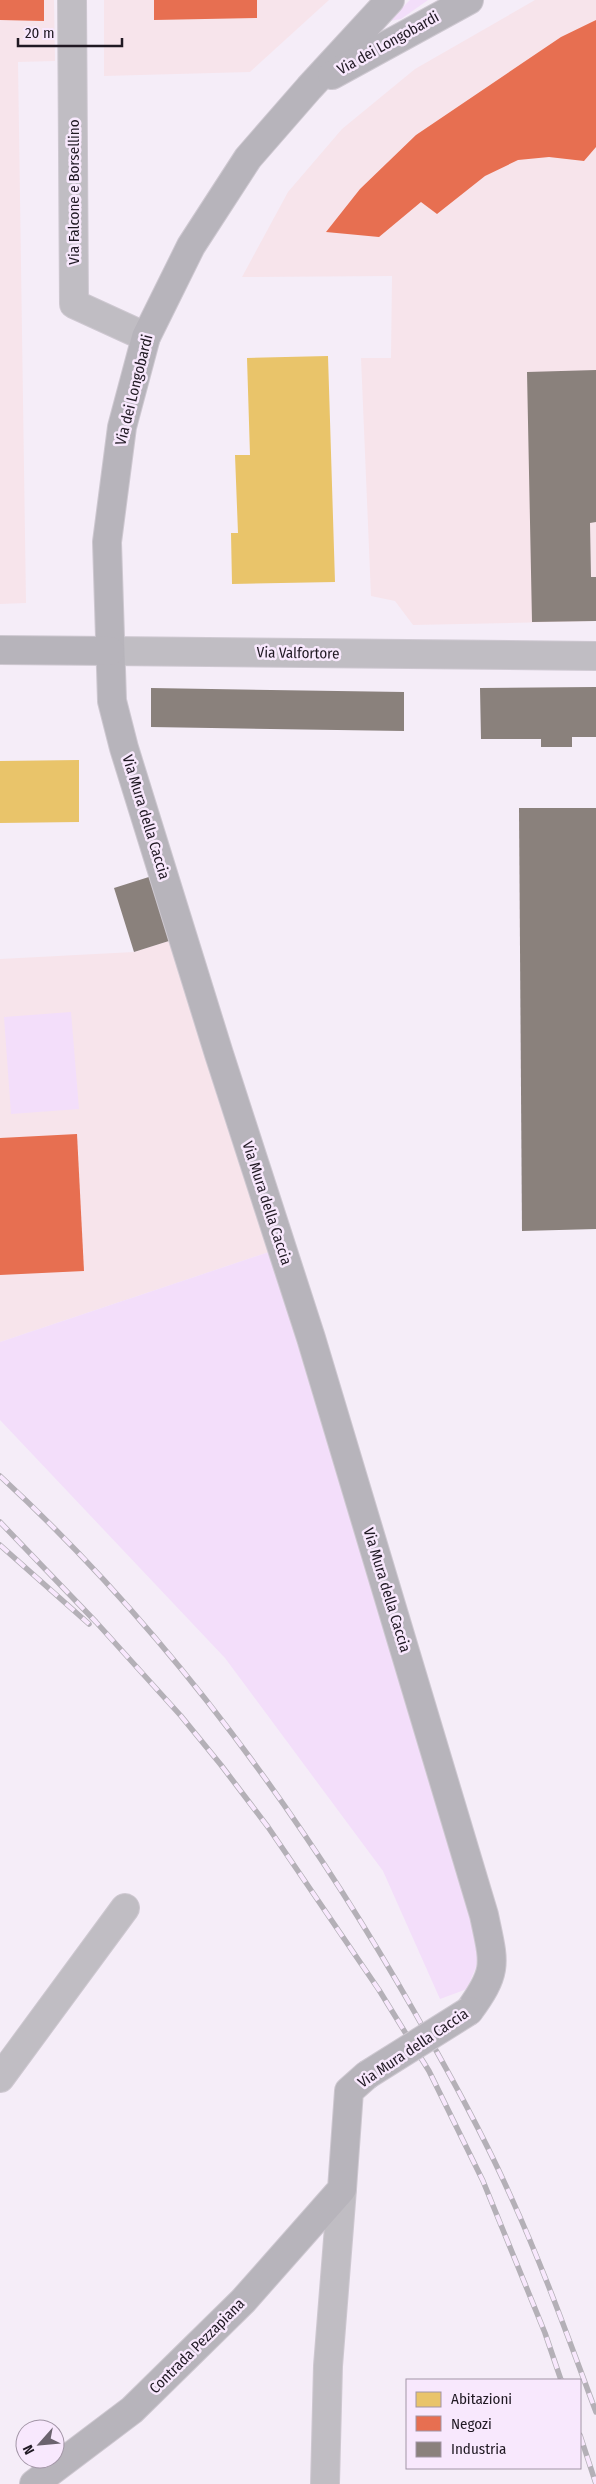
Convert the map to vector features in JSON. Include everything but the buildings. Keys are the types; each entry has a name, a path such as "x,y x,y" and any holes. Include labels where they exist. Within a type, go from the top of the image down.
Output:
{"main road":[{"name":"Via dei Longobardi","path":"110,651 107,542 122,427 146,337 191,246 248,158 390,0"},
{"name":"Via dei Longobardi","path":"309,88 469,0"},
{"name":"Via Valfortore","path":"0,650 110,651"},
{"name":"Via Mura della Caccia","path":"110,651 112,701 124,748 219,1054 311,1338 484,1915 492,1951 492,1975 485,1990 469,2011 366,2075 349,2092 342,2189"},
{"name":"Contrada Pezzapiana","path":"34,2484 132,2410 243,2300 342,2189"}],"street":[{"name":"Via Falcone e Borsellino","path":"72,0 74,304 146,337"},
{"name":"Via Valfortore","path":"110,651 596,656"},
{"path":"0,2078 125,1908"},
{"name":"Via Mura della Caccia","path":"325,2484 328,2366 342,2189"}],"shaded area":[{"path":"0,0 54,0 55,61 18,62 26,603 0,604"},
{"path":"104,0 329,0 250,72 104,76"},
{"path":"410,0 428,0 401,19 389,21"},
{"path":"535,0 596,0 596,621 413,625 395,601 371,596 361,358 391,358 392,276 242,277 288,192 342,129 415,69"},
{"path":"172,940 217,1096 269,1252 0,1342 0,959 134,952"},
{"path":"71,1012 79,1109 11,1114 4,1017"},
{"path":"269,1252 467,1891 479,1960 467,1989 440,1999 383,1871 225,1658 0,1420 0,1342"}],"railway":[{"path":"0,1476 61,1535 120,1597 228,1728 279,1797 372,1940 453,2081 489,2150 534,2250 596,2412"},
{"path":"0,1522 96,1622 181,1716 221,1765 268,1827 379,1990 429,2071 483,2181 545,2333 561,2379"},
{"path":"0,1545 89,1624"},
{"path":"581,2438 596,2484"}]}
